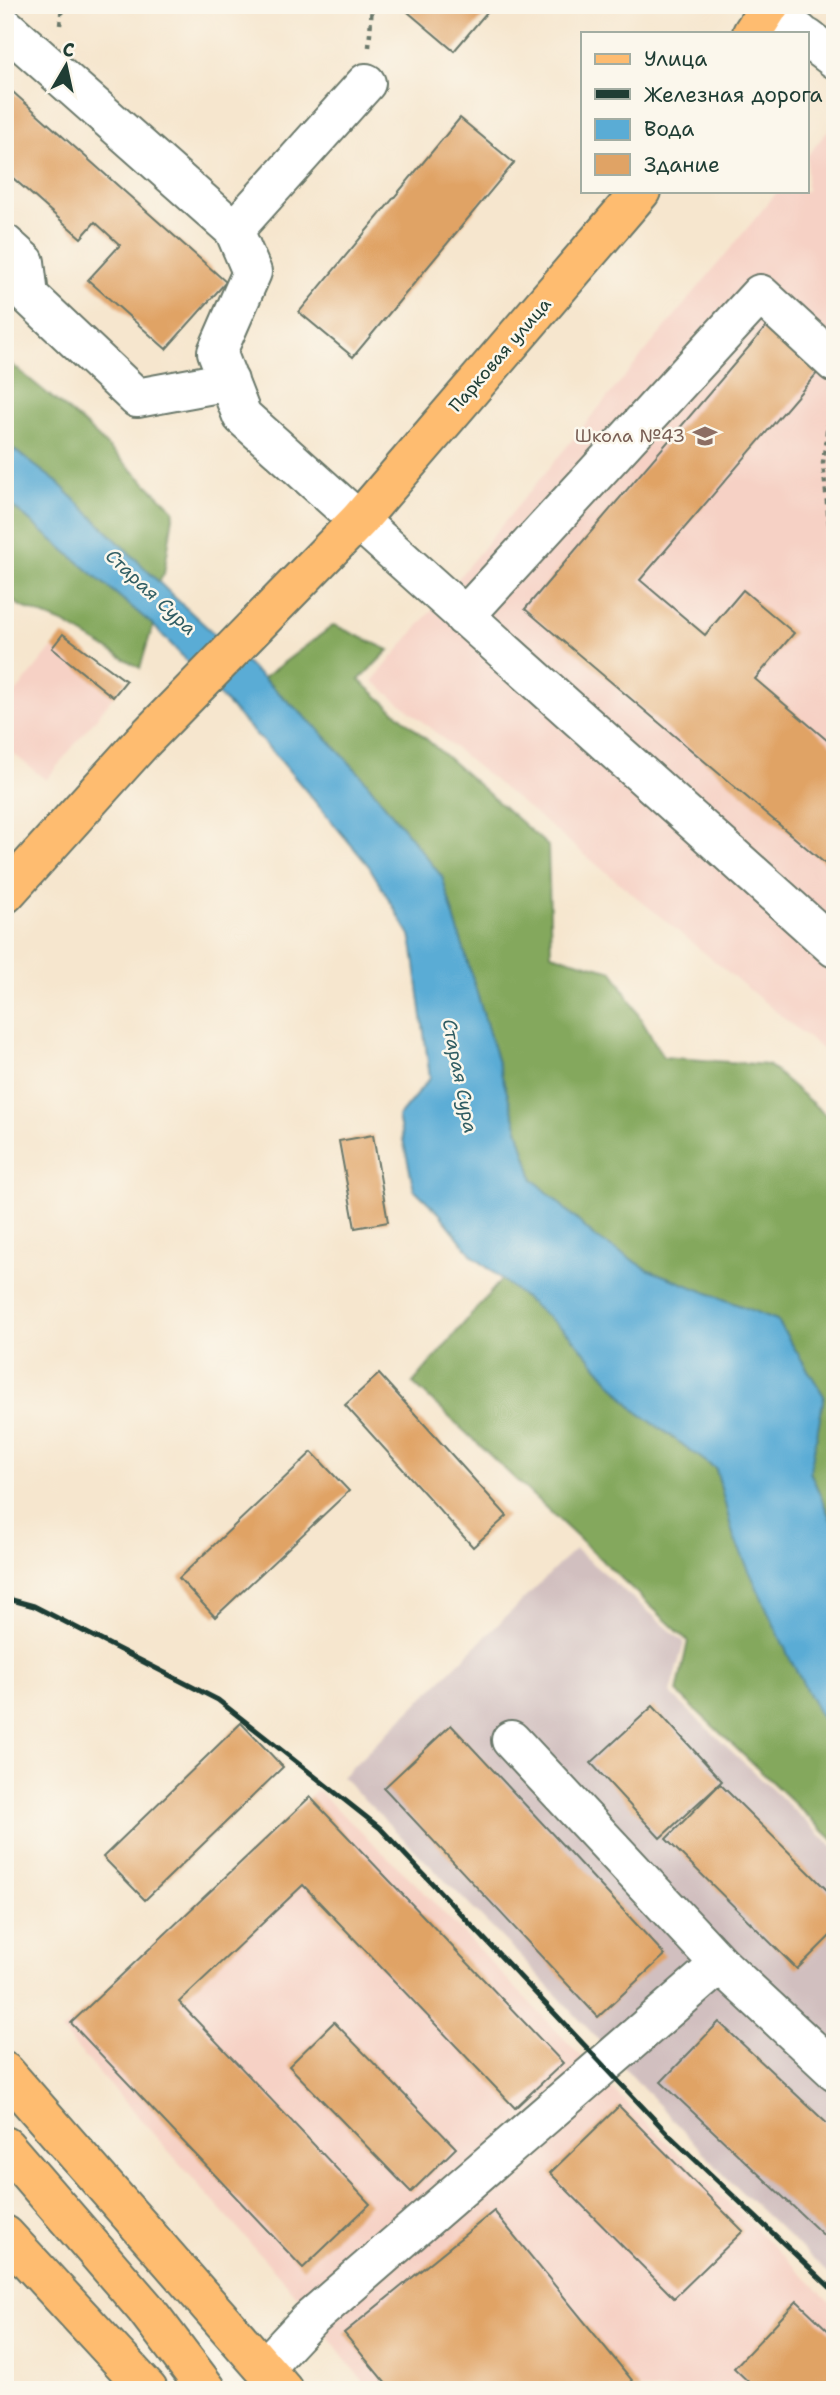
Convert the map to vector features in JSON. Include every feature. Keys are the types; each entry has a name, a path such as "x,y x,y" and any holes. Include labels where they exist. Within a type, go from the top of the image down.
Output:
{"main road":[{"name":"Парковая улица","path":"5,894 142,742 359,520 640,192"},
{"path":"5,2072 274,2379"},
{"path":"5,2146 86,2236 207,2390"},
{"path":"5,2235 148,2390"}],"street":[{"path":"763,16 798,32"},
{"path":"5,27 234,230 252,272 218,352 242,416 835,948"},
{"path":"808,39 835,59"},
{"path":"234,230 366,83"},
{"path":"5,244 25,262 29,296 137,398 229,381"},
{"path":"464,617 760,294 833,380"},
{"path":"511,1740 720,1964 835,2071"},
{"path":"274,2379 309,2320 720,1964"}],"path":[{"path":"833,380 823,463 835,562"}],"shaded area":[{"name":"Школа №43","path":"835,122 835,1060 373,681 777,192 808,192 808,155"},
{"path":"52,648 113,697 46,780 5,747 5,706"},
{"path":"575,1549 684,1642 670,1693 835,1849 835,2280 729,2180 523,1959 342,1777"},
{"path":"317,1790 414,1882 624,2101 835,2306 835,2390 369,2390 299,2298 62,2031"}],"green space":[{"path":"5,359 83,423 174,510 164,574 159,582 58,483 5,443"},
{"path":"5,500 153,625 140,668 65,624 20,606 5,594"},
{"path":"334,625 389,650 359,680 548,846 551,954 613,971 663,1057 768,1065 835,1123 835,1529 810,1472 824,1396 777,1320 649,1270 595,1237 533,1179 442,877 360,774 318,729 263,678"},
{"path":"502,1279 571,1336 635,1410 716,1469 734,1538 835,1744 835,1842 677,1692 688,1641 413,1383"}],"water":[{"name":"Старая Сура","path":"5,443 58,483 173,596 318,729 360,774 442,877 533,1179 595,1237 649,1270 777,1320 824,1396 810,1472 835,1529 835,1744 789,1657 734,1538 716,1469 635,1410 571,1336 472,1255 439,1213 414,1189 398,1117 430,1078 413,949 410,935 369,866 282,762 153,625 5,500"}],"building":[{"path":"493,5 454,51 402,7"},
{"path":"5,85 226,282 166,349 88,280 120,245 95,222 81,238 5,171"},
{"path":"460,118 514,163 353,357 299,312"},
{"path":"772,320 824,365 640,580 705,635 743,590 794,633 755,679 835,747 835,872 525,609"},
{"path":"63,634 126,681 113,697 52,648"},
{"path":"373,1135 388,1222 355,1228 339,1141"},
{"path":"379,1374 507,1516 473,1547 345,1405"},
{"path":"312,1452 349,1491 215,1617 179,1578"},
{"path":"653,1706 722,1781 660,1838 591,1763"},
{"path":"241,1723 283,1767 145,1900 103,1857"},
{"path":"451,1725 665,1955 598,2017 384,1788"},
{"path":"720,1784 835,1898 835,1931 797,1969 666,1839"},
{"path":"310,1797 563,2063 515,2108 303,1885 179,2002 370,2204 303,2268 71,2023"},
{"path":"334,2022 456,2148 411,2192 289,2066"},
{"path":"719,2022 835,2131 835,2246 661,2082"},
{"path":"619,2106 743,2231 674,2298 550,2173"},
{"path":"494,2211 640,2390 391,2390 344,2333"},
{"path":"797,2301 835,2337 835,2390 757,2390 734,2368"}],"railway":[{"path":"5,1598 34,1606 218,1700 380,1828 670,2136 835,2292"}],"place":[{"name":"Школа №43","path":"705,436"}]}
